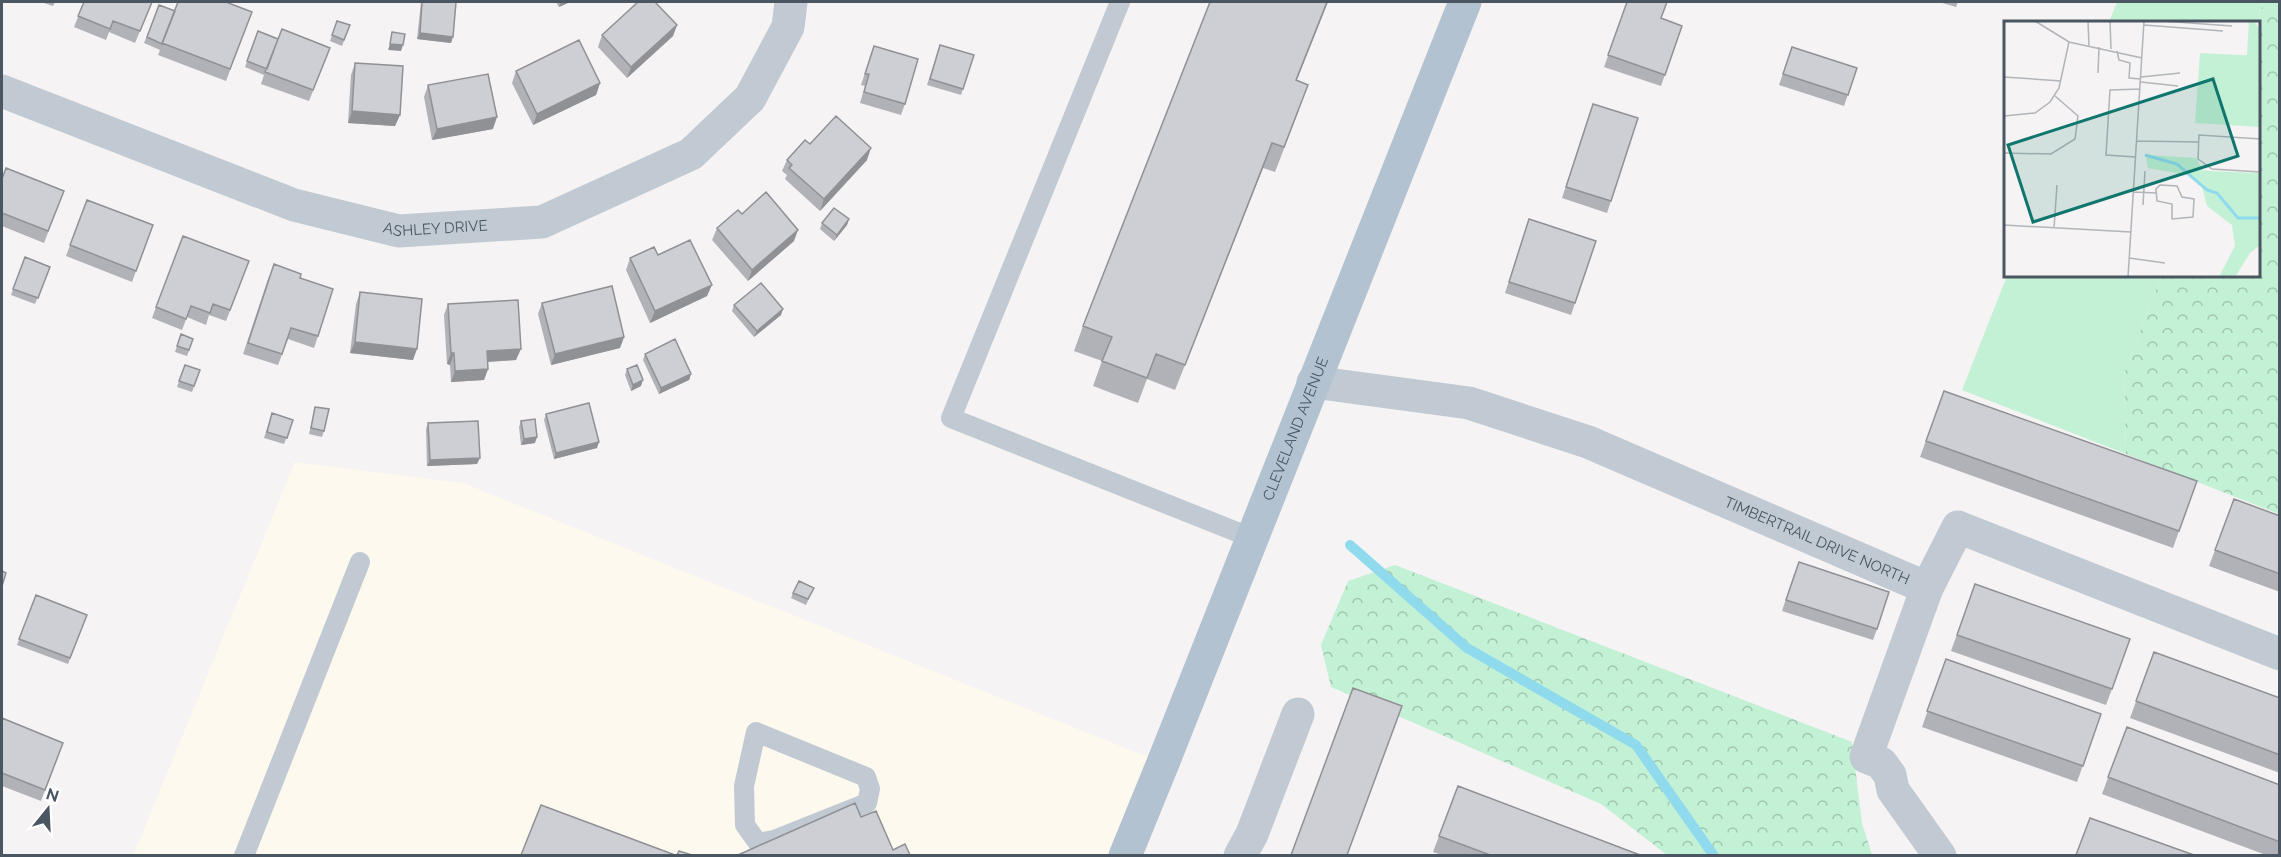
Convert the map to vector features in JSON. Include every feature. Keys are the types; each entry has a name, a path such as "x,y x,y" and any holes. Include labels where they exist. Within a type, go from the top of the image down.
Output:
{"main road":[{"name":"CLEVELAND AVENUE","path":"1125,855 1465,2"}],"street":[{"name":"ASHLEY DRIVE","path":"2,91 294,205 399,231 542,222 691,154 750,99 788,27 791,2"},
{"name":"TIMBERTRAIL DRIVE NORTH","path":"1313,382 1469,403 1577,439 1927,588 1958,527 2280,654"},
{"path":"1927,588 1866,758 1881,763 1890,775 1893,790 1940,855"},
{"path":"1240,855 1251,834 1298,714"}],"lane":[{"path":"1120,2 951,418 1252,538"},
{"path":"244,855 360,562"},
{"path":"756,732 866,777 870,789 867,803 774,840 758,843 745,825 744,786 756,732"}],"shaded area":[{"path":"295,462 463,483 1163,763 1135,855 133,856"}],"green space":[{"path":"2117,2 2264,2 2256,21 2109,21"},
{"path":"2264,2 2280,2 2279,514 2126,454 2124,374 2160,278 2260,278 2260,21 2256,21"},
{"path":"2006,278 2160,278 2124,374 2126,454 1962,390"},
{"path":"1395,565 1852,742 1862,823 1872,855 1667,855 1601,804 1331,687 1321,645 1348,581"}],"building":[{"path":"84,2 152,2 140,31 113,21 110,29 78,16"},
{"path":"178,2 226,2 252,12 230,69 162,43"},
{"path":"422,2 456,2 453,37 420,33"},
{"path":"638,2 655,2 677,25 631,67 602,35"},
{"path":"1210,2 1327,2 1296,80 1308,85 1284,147 1272,143 1185,365 1156,354 1147,378 1102,361 1112,337 1083,326"},
{"path":"1627,2 1667,2 1661,18 1682,26 1665,75 1608,55"},
{"path":"159,5 175,11 162,44 147,37"},
{"path":"337,21 350,25 344,40 332,35"},
{"path":"282,29 330,48 313,90 265,72"},
{"path":"258,31 278,39 267,69 247,61"},
{"path":"392,32 405,34 403,45 390,44"},
{"path":"579,40 600,83 537,114 516,71"},
{"path":"940,45 974,55 963,89 930,79"},
{"path":"874,46 918,59 905,104 864,92 869,74 865,74"},
{"path":"1792,47 1857,68 1848,95 1783,74"},
{"path":"355,63 403,66 400,115 352,111"},
{"path":"488,74 497,117 437,129 428,85"},
{"path":"1593,104 1638,118 1611,201 1566,187"},
{"path":"836,116 871,148 824,199 789,168 792,165 787,160 805,140 810,144"},
{"path":"6,168 64,191 48,231 2,213 2,179"},
{"path":"766,192 798,230 752,270 717,228 738,210 742,214"},
{"path":"87,200 153,225 136,271 70,245"},
{"path":"834,208 849,219 837,235 822,223"},
{"path":"1529,219 1596,241 1575,303 1509,282"},
{"path":"183,236 249,261 230,310 213,304 210,313 191,306 186,319 156,307"},
{"path":"690,240 712,285 655,311 630,258 654,247 658,255"},
{"path":"25,257 50,267 38,298 13,289"},
{"path":"274,264 301,274 300,278 333,289 318,336 291,328 282,354 248,343"},
{"path":"761,283 783,309 757,331 734,305"},
{"path":"612,286 624,337 555,354 542,303"},
{"path":"360,292 422,299 417,349 355,342"},
{"path":"518,300 521,349 487,351 488,369 455,371 454,353 451,353 448,304"},
{"path":"181,334 193,339 189,350 177,346"},
{"path":"675,339 691,374 661,388 645,354"},
{"path":"185,365 200,370 194,386 179,381"},
{"path":"637,365 643,380 633,385 627,369"},
{"path":"1944,391 2197,481 2179,531 1926,441"},
{"path":"589,403 599,442 556,453 546,414"},
{"path":"315,407 329,409 324,431 311,428"},
{"path":"272,413 293,420 287,438 267,432"},
{"path":"535,419 537,437 524,439 521,421"},
{"path":"478,421 480,458 430,460 428,423"},
{"path":"2234,499 2280,516 2280,574 2215,550"},
{"path":"1799,562 1889,592 1877,629 1786,600"},
{"path":"2,571 6,573 2,586"},
{"path":"799,581 814,588 808,599 793,593"},
{"path":"1975,584 2130,639 2112,689 1957,635"},
{"path":"36,595 87,615 70,658 19,639"},
{"path":"2154,652 2280,698 2280,755 2136,701"},
{"path":"1946,659 2101,714 2083,766 1927,711"},
{"path":"1353,688 1402,706 1347,855 1291,855"},
{"path":"2,718 63,743 45,790 2,773"},
{"path":"2127,727 2280,785 2280,842 2108,777"},
{"path":"1458,786 1640,855 1490,855 1439,836"},
{"path":"855,803 861,817 876,811 893,850 905,844 910,855 738,855"},
{"path":"541,805 675,855 521,855"},
{"path":"2090,818 2194,855 2076,855"},
{"path":"679,851 692,855 677,855"}],"waterway":[{"path":"1350,545 1467,648 1636,745 1714,856"}]}
